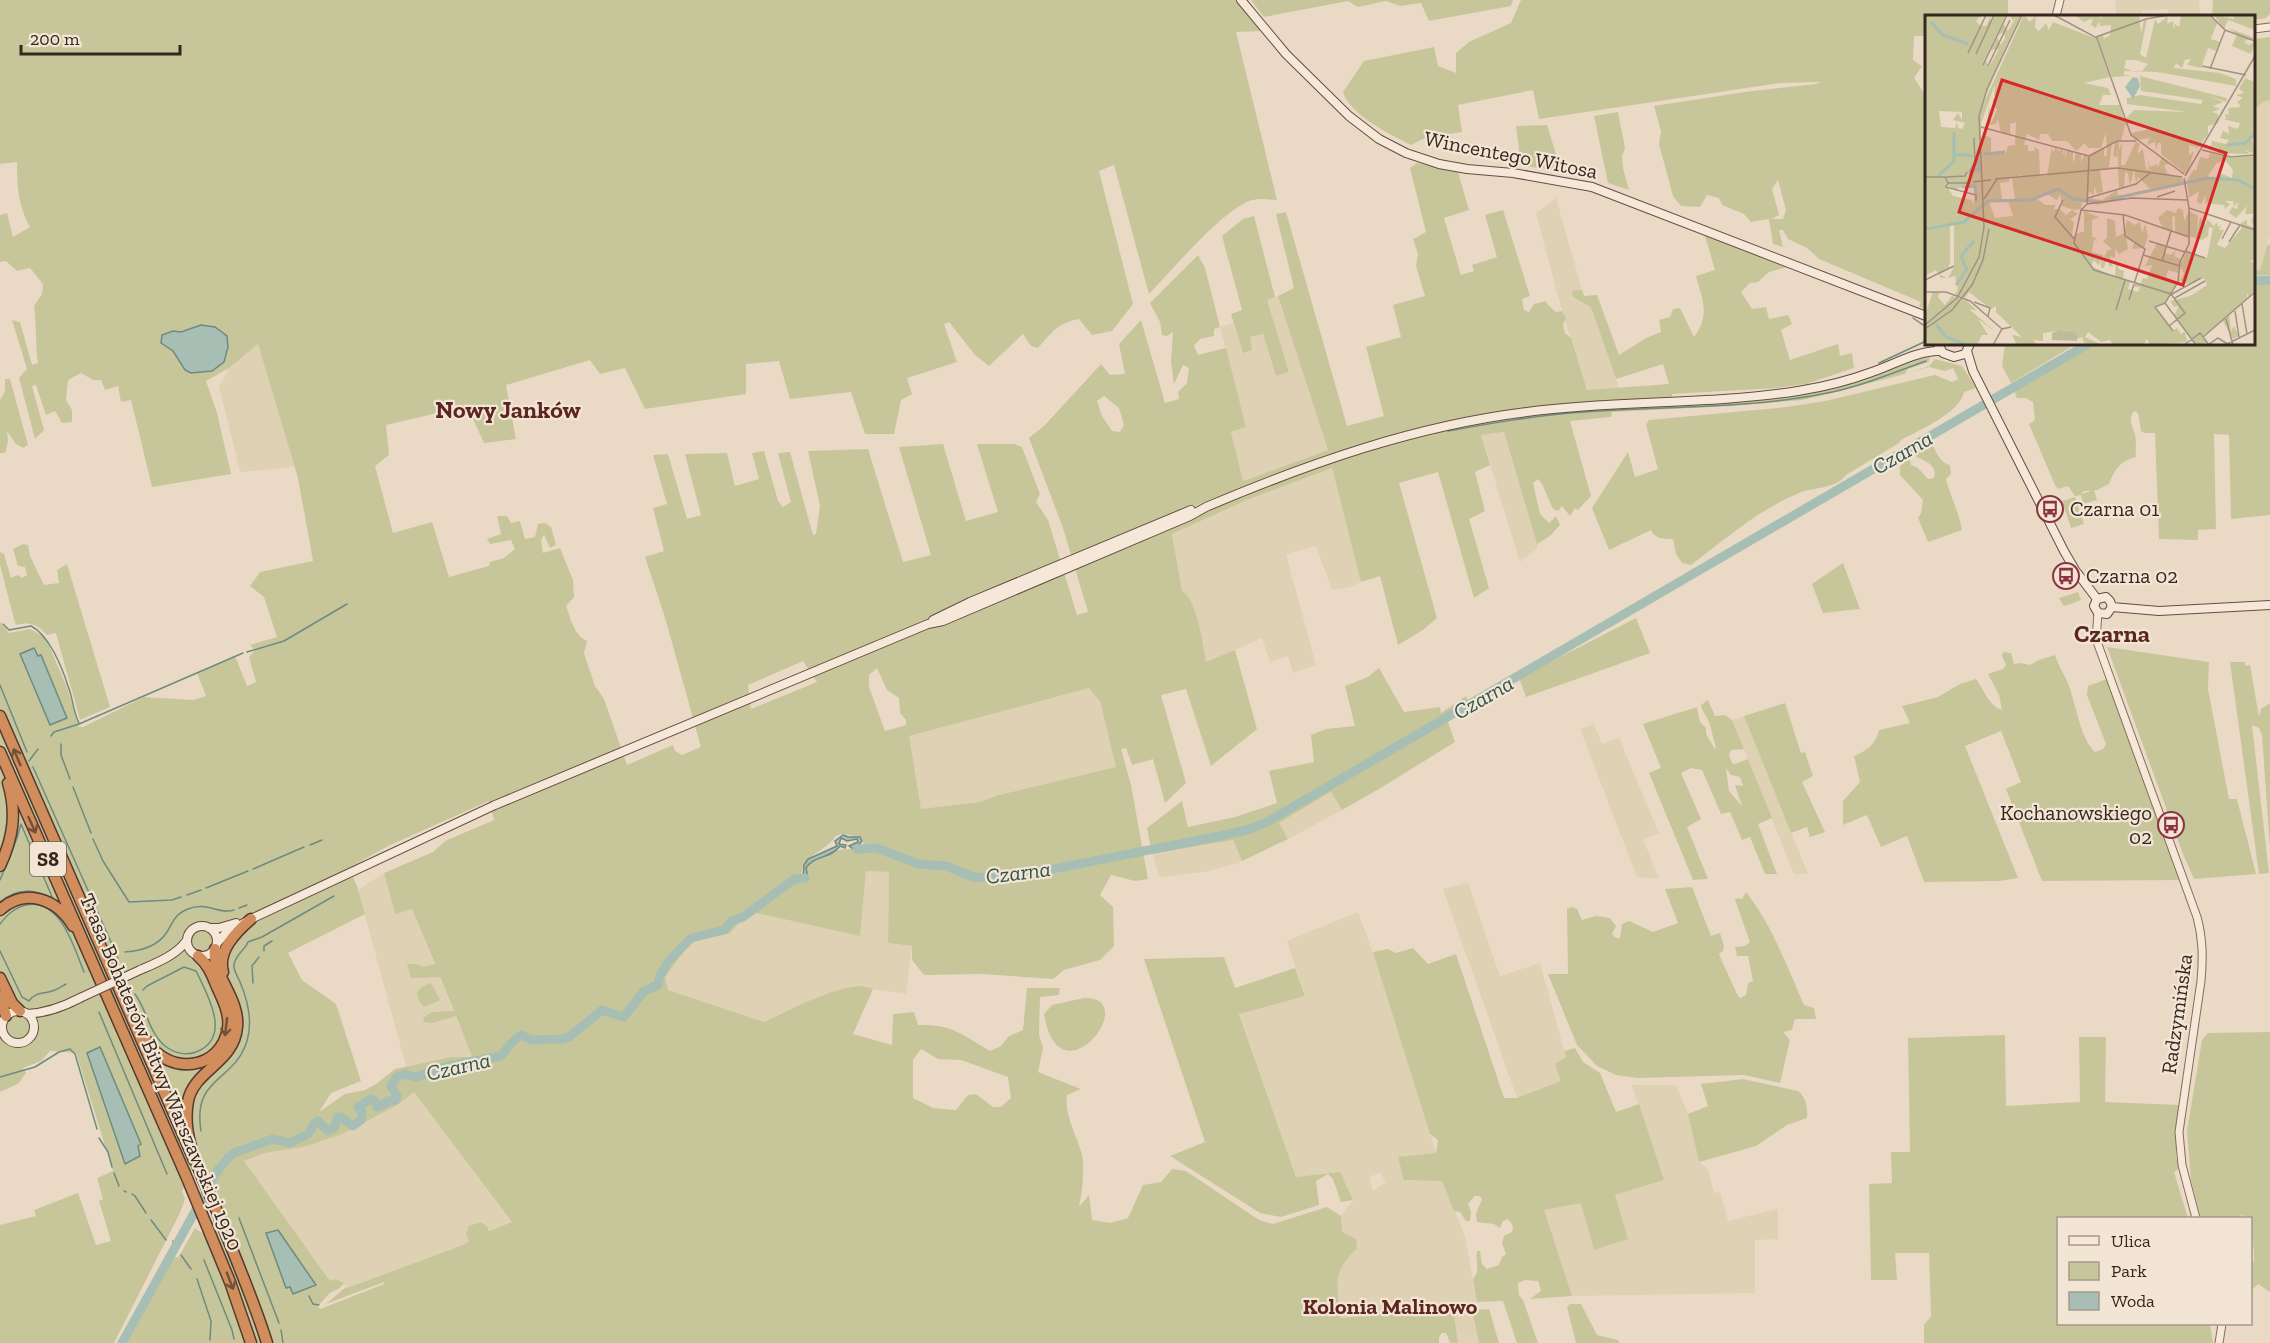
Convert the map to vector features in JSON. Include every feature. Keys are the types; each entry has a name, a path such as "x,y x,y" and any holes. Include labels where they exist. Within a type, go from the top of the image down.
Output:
{"highway":[{"name":"Trasa Bohaterów Bitwy Warszawskiej 1920","path":"0,716 218,1213 267,1343"},
{"name":"Trasa Bohaterów Bitwy Warszawskiej 1920","path":"0,752 209,1229 251,1343"},
{"path":"0,757 14,808 13,833 0,866"},
{"path":"0,910 11,901 27,897 48,901 60,909 71,922 95,966"},
{"path":"227,987 222,959 234,935 251,919"},
{"path":"195,1161 188,1125 188,1099 196,1085 227,1054 236,1034 236,1011 216,961 216,946"},
{"path":"127,1008 151,1047 162,1057 182,1065 193,1064 210,1057 224,1038 228,1027 226,1011 207,964 195,954"},
{"path":"0,978 12,1003 24,1012"},
{"path":"0,996 6,1016"}],"main road":[{"name":"Wincentego Witosa","path":"1241,0 1286,54 1335,102 1366,130 1399,149 1439,164 1575,183 1600,190 1924,317"},
{"path":"160,961 195,954 209,955 226,933 251,919 495,805 928,624 943,621 1056,574 1180,521 1206,507 1323,460 1398,436 1458,423 1572,407 1797,392 1850,380 1938,346 1948,356 1957,357 1973,371"},
{"path":"1957,357 1969,347"},
{"path":"1969,347 1973,371 1984,393 2075,570 2097,599"},
{"path":"2097,599 2106,597 2112,607"},
{"path":"2097,599 2094,606 2098,614 2107,614 2112,607"},
{"path":"2112,607 2159,611 2270,605"},
{"path":"60,1008 40,1013 12,1012 6,1016 3,1032 8,1039 15,1042 27,1040 34,1026 60,1008 160,961 183,946 194,928 202,926 219,928 251,919"},
{"path":"209,927 216,934 216,946"},
{"path":"187,940 195,954"},
{"path":"24,1012 34,1026"}],"street":[{"path":"2056,15 2060,0"},
{"path":"2255,29 2270,27"},
{"name":"Radzymińska","path":"2098,614 2096,639 2190,898 2202,939 2201,981 2179,1132 2182,1165 2196,1217"},
{"path":"2220,1343 2222,1325"}],"shaded area":[{"path":"2115,0 2199,0 2200,15 2169,15 2168,9 2142,11 2142,15 2117,15"},
{"path":"2270,100 2270,234 2260,270 2255,271 2255,109 2263,102"},
{"path":"1556,198 1582,290 1573,291 1573,297 1591,306 1619,388 1587,390 1562,311 1536,213"},
{"path":"1278,296 1328,450 1243,481 1231,432 1246,427 1220,327 1233,323 1243,353 1250,337 1263,334 1276,376 1289,372 1267,300"},
{"path":"258,344 295,467 240,472 219,387 229,368"},
{"path":"1504,432 1538,548 1520,562 1481,435"},
{"path":"1332,468 1361,582 1350,587 1332,590 1316,546 1286,554 1316,665 1293,673 1288,656 1270,662 1262,638 1206,663 1197,619 1182,591 1172,534 1249,499"},
{"path":"1090,687 1100,701 1117,767 999,795 979,802 921,809 908,736"},
{"path":"1744,716 1808,874 1794,874 1732,720"},
{"path":"1594,724 1602,744 1619,738 1659,833 1643,839 1659,879 1637,877 1580,729"},
{"path":"1332,792 1342,810 1288,839 1279,823"},
{"path":"1233,840 1242,861 1239,863 1204,872 1161,877 1158,873 1153,854"},
{"path":"866,871 889,872 888,943 912,946 906,994 873,989 868,986 825,995 764,1022 668,990 665,977 693,939 729,934 739,923 756,913 860,935"},
{"path":"384,873 395,914 412,909 472,1057 450,1057 406,1066 358,890"},
{"path":"1468,883 1500,976 1540,963 1566,1057 1561,1081 1517,1098 1443,889"},
{"path":"1358,912 1384,983 1436,1153 1404,1179 1442,1181 1465,1236 1477,1302 1471,1304 1479,1343 1458,1343 1452,1307 1341,1318 1336,1278 1356,1239 1342,1232 1341,1216 1353,1200 1339,1172 1296,1177 1239,1013 1305,996 1287,941","holes":["1380,1173 1386,1182 1373,1191 1369,1177"]},
{"path":"1632,1085 1676,1085 1688,1114 1699,1162 1708,1169 1714,1193 1720,1192 1728,1221 1778,1209 1778,1239 1755,1240 1755,1293 1572,1296 1543,1210 1615,1195 1664,1180"},
{"path":"414,1091 512,1222 488,1231 480,1222 469,1226 466,1234 469,1241 463,1245 347,1288 343,1283 331,1282 243,1161 265,1153 304,1147 343,1134 399,1104"}],"green space":[{"path":"0,0 1241,0 1262,31 1236,32 1277,200 1253,200 1229,214 1199,241 1149,294 1114,165 1099,171 1133,304 1112,331 1092,335 1079,319 1060,326 1038,348 1031,346 1023,334 989,366 975,355 949,322 944,324 957,362 907,378 912,394 901,400 894,434 865,434 851,392 790,399 779,361 746,364 746,394 645,409 625,368 600,374 590,360 506,385 516,439 484,443 467,406 386,425 389,455 375,466 393,533 432,522 449,577 489,566 490,562 504,558 515,549 511,540 490,544 487,539 501,534 497,516 507,516 511,523 520,521 525,539 535,537 538,524 545,523 551,527 556,545 550,548 544,535 541,540 543,553 560,548 573,580 574,597 566,606 576,631 587,641 584,653 595,686 604,699 627,765 673,745 675,751 682,755 701,747 666,621 645,557 664,551 653,508 667,504 653,455 668,454 687,519 701,515 685,454 727,453 735,486 759,479 752,453 764,451 778,501 783,507 791,502 778,453 790,452 813,535 816,534 820,506 808,451 868,449 903,562 931,555 899,447 943,444 966,521 998,512 977,444 1014,444 1022,447 1040,494 1036,502 1048,520 1077,615 1088,612 1063,528 1029,438 1045,425 1101,364 1110,375 1125,374 1119,344 1141,320 1165,403 1179,399 1178,392 1187,383 1189,368 1183,365 1174,384 1171,361 1173,332 1167,336 1162,335 1160,322 1150,303 1198,255 1205,268 1220,327 1214,329 1214,336 1200,339 1194,346 1198,355 1226,348 1246,427 1231,432 1243,481 1328,450 1278,296 1294,288 1276,214 1286,212 1347,426 1384,416 1366,347 1401,337 1393,305 1425,296 1416,266 1418,254 1413,239 1426,232 1410,168 1417,163 1458,172 1469,210 1444,218 1461,275 1474,271 1472,265 1497,257 1485,215 1503,210 1530,296 1522,299 1524,310 1529,312 1534,304 1546,301 1556,312 1562,311 1566,318 1563,324 1565,333 1571,338 1587,390 1669,384 1663,364 1616,379 1591,307 1573,297 1572,291 1582,290 1584,296 1597,295 1619,355 1646,338 1661,332 1659,320 1670,317 1673,309 1680,308 1694,337 1704,314 1696,276 1715,270 1703,229 1793,265 1769,272 1758,282 1750,283 1741,292 1752,309 1766,307 1769,319 1788,315 1792,324 1781,330 1790,360 1838,344 1840,356 1852,353 1854,368 1806,384 1777,388 1672,394 1672,397 1520,410 1408,431 1315,459 1153,523 1216,506 1333,460 1440,429 1551,411 1791,396 1840,386 1930,354 1929,362 1908,369 1905,374 1803,400 1612,412 1611,417 1570,421 1591,496 1578,510 1575,508 1570,516 1562,506 1558,511 1553,509 1538,479 1533,483 1540,514 1549,523 1556,516 1560,525 1550,536 1537,544 1504,432 1481,435 1490,465 1475,472 1485,511 1469,519 1489,588 1474,598 1438,472 1399,483 1437,618 1423,630 1398,645 1380,576 1361,582 1332,468 1249,499 1172,534 1182,591 1192,603 1206,662 1235,650 1257,729 1211,766 1186,689 1161,695 1186,783 1165,803 1153,759 1132,765 1126,748 1121,749 1131,785 1148,879 1135,881 1111,875 1100,895 1113,907 1114,946 1100,960 1064,970 1053,979 982,974 924,975 912,960 912,946 888,943 889,872 866,871 860,936 756,913 739,923 729,934 693,939 665,977 668,990 764,1022 835,991 863,986 873,989 853,1034 892,1045 893,1014 914,1012 918,1025 948,1028 990,1051 1001,1046 1009,1036 1023,1030 1027,988 1060,988 1059,995 1040,997 1039,1035 1043,1048 1038,1072 1081,1089 1067,1095 1067,1110 1083,1161 1079,1207 1089,1195 1092,1220 1111,1223 1128,1218 1143,1185 1161,1182 1172,1169 1186,1171 1259,1220 1273,1224 1327,1207 1341,1216 1342,1232 1356,1239 1357,1248 1339,1272 1337,1287 1341,1318 1453,1307 1458,1343 1450,1343 1446,1333 1442,1333 1439,1343 126,1343 174,1256 178,1258 195,1228 205,1235 222,1204 200,1154 182,1191 185,1199 180,1213 114,1343 0,1343 0,1225 36,1216 34,1210 78,1193 96,1245 111,1241 99,1201 103,1199 97,1178 113,1171 76,1053 50,1051 41,1061 23,1068 26,1073 18,1084 0,1092 0,622 9,633 30,629 45,637 67,687 79,727 83,727 144,697 193,700 206,696 197,673 235,656 247,686 256,682 249,657 255,650 250,645 277,637 264,597 250,586 260,572 313,561 298,478 258,344 229,368 206,381 217,413 231,474 152,487 131,400 121,402 118,386 105,390 101,380 93,380 81,373 68,380 66,400 72,410 72,422 62,423 55,411 46,415 36,385 32,386 44,430 35,439 19,378 27,369 12,320 20,322 32,365 38,363 34,306 42,294 43,284 30,268 17,271 6,261 0,262 0,215 7,213 13,237 30,227 19,196 17,162 0,164","holes":["1104,396 1119,408 1124,425 1120,432 1112,431 1102,416 1097,401","803,661 817,682 751,709 748,685","877,668 887,690 899,698 900,713 906,720 906,725 885,731 869,687 869,675","1089,688 1100,701 1116,767 999,795 979,802 921,809 909,736","489,801 494,820 445,841 433,852 384,873 395,914 412,909 435,964 423,967 407,964 411,978 440,977 454,1011 432,1012 423,1018 424,1022 432,1023 456,1016 472,1057 450,1057 395,1069 376,1084 365,1090 345,1094 319,1112 331,1093 361,1081 336,1004 302,980 288,953 365,914 349,868 388,846","843,834 861,837 864,844 856,848 836,851 812,862 806,868 808,875 802,881 795,879 794,875 801,876 805,863","921,1049 938,1059 961,1060 1008,1077 1011,1098 1001,1107 993,1107 976,1094 968,1095 956,1110 933,1108 913,1098 913,1060","414,1092 512,1222 489,1231 486,1225 480,1222 469,1226 466,1234 469,1241 463,1245 346,1287 326,1304 384,1282 384,1284 320,1309 318,1306 344,1283 335,1279 330,1281 244,1161 265,1153 304,1147 343,1134 399,1104"]},
{"path":"1251,0 1513,0 1511,6 1429,21 1421,3 1400,6 1386,1 1358,7 1348,1 1264,17"},
{"path":"1521,0 2008,0 2008,15 1925,15 1925,36 1914,36 1913,60 1922,66 1914,78 1925,94 1925,309 1919,306 1921,302 1819,259 1807,248 1788,239 1783,230 1779,230 1783,247 1773,244 1769,219 1751,222 1744,214 1722,205 1719,198 1707,195 1700,207 1681,206 1673,196 1659,144 1661,131 1654,106 1821,82 1780,83 1539,119 1533,90 1458,105 1462,132 1425,138 1411,145 1362,116 1354,109 1343,92 1364,61 1434,47 1438,66 1456,73 1456,53 1469,42 1511,23","holes":["1778,180 1786,210 1783,219 1771,219 1779,215 1772,189"]},
{"path":"2213,0 2270,0 2270,14 2266,18 2255,20 2255,15 2212,15"},
{"path":"2270,37 2270,100 2263,102 2255,109 2255,39"},
{"path":"1618,112 1625,148 1622,156 1623,168 1629,190 1608,183 1594,116"},
{"path":"1547,125 1560,167 1557,170 1521,166 1516,126"},
{"path":"1254,216 1275,297 1267,300 1289,372 1276,376 1263,334 1250,337 1252,350 1243,353 1231,314 1242,310 1222,236 1243,219"},
{"path":"2270,244 2270,275 2255,276 2255,271 2260,270 2267,246"},
{"path":"2270,282 2270,515 2231,519 2229,435 2214,434 2216,529 2198,530 2198,540 2159,539 2155,433 2141,431 2138,413 2134,411 2131,420 2136,438 2136,457 2119,466 2109,484 2094,490 2097,500 2083,504 2081,495 2075,496 2068,486 2058,489 2029,424 2035,420 2033,402 2026,398 2017,398 2014,390 2093,345 2255,345 2255,283"},
{"path":"2005,345 2074,345 2011,383 2002,366"},
{"path":"1935,359 1962,366 1976,388 1964,392 1961,400 1947,414 1901,440 1837,483 1799,493 1770,507 1691,565 1682,563 1676,554 1673,539 1657,537 1651,530 1609,550 1592,508 1628,452 1635,477 1658,469 1646,425 1649,420 1787,407 1825,401 1935,375 1952,382 1958,379 1953,368 1945,371 1929,367 1909,373 1929,366"},
{"path":"5,379 10,379 28,445 23,448 16,444 7,431 8,442 5,453 0,453 0,400 5,391"},
{"path":"1929,439 1940,458 1950,465 1951,474 1946,479 1962,530 1928,542 1918,518 1923,500 1900,475 1900,467 1905,460 1910,460 1911,465 1918,468 1928,479 1934,478 1934,469 1913,454 1912,448"},
{"path":"2075,497 2084,524 2071,528 2062,501"},
{"path":"23,544 28,545 30,556 44,585 59,583 57,570 67,564 110,707 80,720 56,633 47,635 34,625 15,623 0,565 0,552 4,554 11,578 18,575 22,578 27,575 25,567 18,566 13,549"},
{"path":"1843,563 1860,609 1823,613 1812,584"},
{"path":"2078,592 2081,600 2065,606 2059,598"},
{"path":"1636,618 1650,653 1526,697 1519,678"},
{"path":"2107,647 2209,662 2208,689 2229,799 2237,799 2256,874 2194,879"},
{"path":"2003,652 2011,653 2014,664 2030,665 2055,655 2070,689 2085,737 2095,752 2103,749 2106,744 2087,695 2088,686 2110,678 2182,880 2042,881 2006,789 2021,782 2001,731 1965,746 2018,878 2000,881 1924,882 1907,836 1881,847 1867,815 1843,825 1843,801 1860,782 1854,756 1870,746 1879,730 1910,723 1902,706 1938,697 1960,684 1976,679 1990,701 2002,710 1999,695 1988,674 2003,669 2006,665 2002,656"},
{"path":"2230,662 2245,662 2245,666 2250,665 2259,717 2261,709 2270,703 2270,848 2262,735 2259,728 2252,725 2269,873 2259,874"},
{"path":"1379,668 1404,712 1440,707 1441,713 1466,696 1469,704 1328,784 1329,787 1447,719 1455,742 1342,810 1331,792 1279,823 1288,839 1242,861 1233,840 1152,854 1147,828 1182,801 1188,827 1235,817 1277,803 1269,771 1314,762 1311,735 1326,729 1355,726 1345,686 1368,677"},
{"path":"1708,700 1715,716 1725,715 1732,720 1744,749 1731,750 1729,755 1732,763 1735,764 1748,759 1772,818 1758,824 1777,874 1765,874 1750,837 1742,840 1730,812 1721,814 1702,770 1691,768 1681,773 1701,819 1687,827 1708,879 1693,880 1649,773 1661,768 1643,724 1697,707 1700,722 1706,728 1706,734 1715,749 1710,725 1701,705","holes":["1726,768 1731,775 1740,777 1743,786 1735,785 1742,806 1729,791"]},
{"path":"1785,703 1801,753 1805,752 1813,776 1802,782 1825,832 1810,837 1807,827 1791,833 1744,716"},
{"path":"1692,887 1711,936 1720,933 1724,946 1723,951 1719,954 1740,998 1746,995 1748,983 1753,981 1748,956 1737,956 1735,947 1745,946 1750,942 1735,900 1742,899 1746,892 1771,932 1804,1005 1814,1008 1816,1019 1795,1019 1792,1030 1783,1032 1790,1040 1780,1083 1744,1075 1637,1078 1616,1075 1597,1066 1577,1045 1548,974 1568,974 1567,909 1572,907 1577,909 1582,920 1596,916 1610,918 1616,926 1612,934 1620,938 1622,924 1629,921 1653,932 1678,923 1665,889"},
{"path":"1413,948 1428,964 1456,954 1504,1098 1517,1098 1561,1081 1555,1064 1566,1057 1564,1051 1575,1048 1583,1062 1600,1073 1616,1112 1639,1104 1664,1180 1615,1195 1628,1239 1594,1250 1581,1203 1544,1210 1572,1296 1530,1299 1541,1291 1538,1281 1525,1280 1518,1283 1519,1295 1523,1300 1538,1343 1517,1343 1503,1301 1477,1302 1473,1279 1477,1269 1477,1251 1480,1251 1482,1264 1487,1269 1499,1265 1506,1254 1502,1243 1504,1236 1512,1232 1513,1226 1508,1219 1503,1221 1500,1228 1494,1224 1477,1222 1476,1214 1482,1199 1480,1196 1475,1196 1468,1204 1471,1212 1470,1221 1466,1221 1460,1212 1454,1211 1442,1181 1404,1180 1398,1157 1436,1153 1438,1140 1430,1134 1373,952 1388,949 1396,953"},
{"path":"1224,957 1235,988 1295,968 1305,996 1239,1014 1296,1177 1340,1172 1353,1200 1341,1202 1333,1179 1328,1174 1316,1181 1319,1205 1281,1217 1260,1213 1170,1156 1205,1142 1144,959"},
{"path":"431,983 440,1000 424,1007 417,995 419,989"},
{"path":"1084,998 1100,1002 1105,1013 1102,1026 1092,1040 1079,1049 1065,1050 1052,1040 1044,1014 1052,1005"},
{"path":"2270,1032 2270,1292 2258,1284 2252,1290 2254,1256 2252,1217 2243,1215 2201,1217 2191,1180 2187,1131 2202,1040 2208,1033"},
{"path":"2005,1035 2006,1106 2080,1102 2079,1037 2106,1037 2105,1102 2179,1105 2176,1157 2180,1168 2174,1172 2188,1217 2057,1217 2057,1325 2210,1325 2213,1343 1924,1343 1924,1325 1931,1316 1929,1253 1895,1253 1897,1280 1871,1280 1869,1184 1892,1183 1891,1152 1910,1152 1908,1038"},
{"path":"1743,1079 1798,1091 1806,1103 1807,1118 1787,1125 1756,1146 1699,1162 1688,1114 1708,1106 1701,1084"},
{"path":"1570,1304 1581,1304 1597,1335 1618,1340 1620,1343 1576,1343 1567,1307"},
{"path":"1489,1309 1499,1343 1479,1343 1472,1310"}],"water":[{"path":"201,325 215,327 227,336 228,347 224,362 212,371 191,373 185,370 173,351 161,343 162,335 173,331 181,332"},
{"path":"34,648 38,656 41,655 67,718 50,725 20,654"},
{"path":"843,835 860,837 862,841 858,846 869,849 856,851 849,846 858,842 857,839 847,841 841,838 839,844 846,845 845,848 840,846 832,853 809,864 806,868 808,878 802,881 795,879 803,877 804,865 808,859 837,846 835,841"},
{"path":"100,1047 141,1144 138,1146 140,1156 125,1164 87,1053"},
{"path":"278,1230 316,1285 293,1294 290,1287 286,1288 266,1233"}],"waterway":[{"name":"Czarna","path":"2255,281 2270,280"},
{"path":"1913,318 1925,326"},
{"path":"1879,363 1924,342 1925,338"},
{"name":"Czarna","path":"857,849 876,848 919,864 946,866 973,877 1007,878 1250,829 1267,822 2086,345"},
{"path":"1448,431 1567,413 1733,405 1793,399 1848,388 1926,361"},
{"path":"247,652 284,641 347,604"},
{"path":"3,624 9,630 31,626 44,636 62,670 79,723"},
{"path":"51,736 54,732 79,724 243,653"},
{"path":"0,685 27,752"},
{"path":"61,744 61,755 70,779"},
{"path":"29,761 38,749"},
{"path":"33,767 115,951 118,951"},
{"path":"73,787 91,833"},
{"path":"0,880 21,824 53,899 26,891 13,894 0,902"},
{"path":"93,839 103,861 129,902 172,900 181,897"},
{"path":"310,845 322,840"},
{"path":"253,869 304,847"},
{"path":"206,888 248,871"},
{"name":"Czarna","path":"122,1343 218,1170 233,1153 273,1139 290,1143 308,1134 318,1121 328,1131 334,1128 338,1117 353,1126 361,1120 362,1112 358,1107 371,1099 375,1101 377,1107 387,1101 396,1100 397,1096 391,1086 397,1077 405,1074 420,1076 443,1067 501,1056 521,1035 531,1040 569,1037 602,1010 624,1017 644,991 658,985 660,976 669,961 691,938 724,930 732,921 743,917 795,879 805,878"},
{"path":"187,895 201,890"},
{"path":"201,1131 200,1113 208,1089 241,1055 249,1034 250,1019 247,1004 234,969 236,958 248,942 262,937 334,896"},
{"path":"0,924 11,912 22,906 38,905 48,909 64,927 84,972"},
{"path":"239,908 247,905"},
{"path":"125,952 143,949 159,941 177,916 188,909 201,906 223,911 234,910"},
{"path":"264,951 264,946 272,941"},
{"path":"0,951 22,997 29,1001 37,995 66,984"},
{"path":"115,951 118,959"},
{"path":"253,983 252,966 259,957"},
{"path":"135,994 155,1035 165,1046 176,1052 188,1054 207,1045 213,1037 214,1015 196,971 184,967 143,990"},
{"path":"99,1012 167,1174"},
{"path":"0,1077 35,1067 59,1052 70,1049 75,1054 97,1129"},
{"path":"99,1138 108,1152 112,1167"},
{"name":"Czarna","path":"218,1170 221,1173"},
{"path":"114,1173 119,1186"},
{"path":"132,1194 146,1213"},
{"path":"239,1218 279,1323"},
{"path":"151,1220 166,1240"},
{"name":"Czarna","path":"173,1241 175,1252"},
{"path":"181,1255 191,1269"},
{"path":"204,1260 234,1339"},
{"path":"197,1279 211,1321 210,1340"},
{"path":"309,1296 313,1304 319,1305"},
{"path":"281,1330 283,1343"}],"place":[{"name":"Czarna 01","path":"2050,509"},
{"name":"Czarna 02","path":"2066,576"},
{"name":"Kochanowskiego 02","path":"2171,825"}],"district":[{"name":"Nowy Janków","path":"508,410"},
{"name":"Czarna","path":"2112,634"},
{"name":"Kolonia Malinowo","path":"1390,1306"}]}
